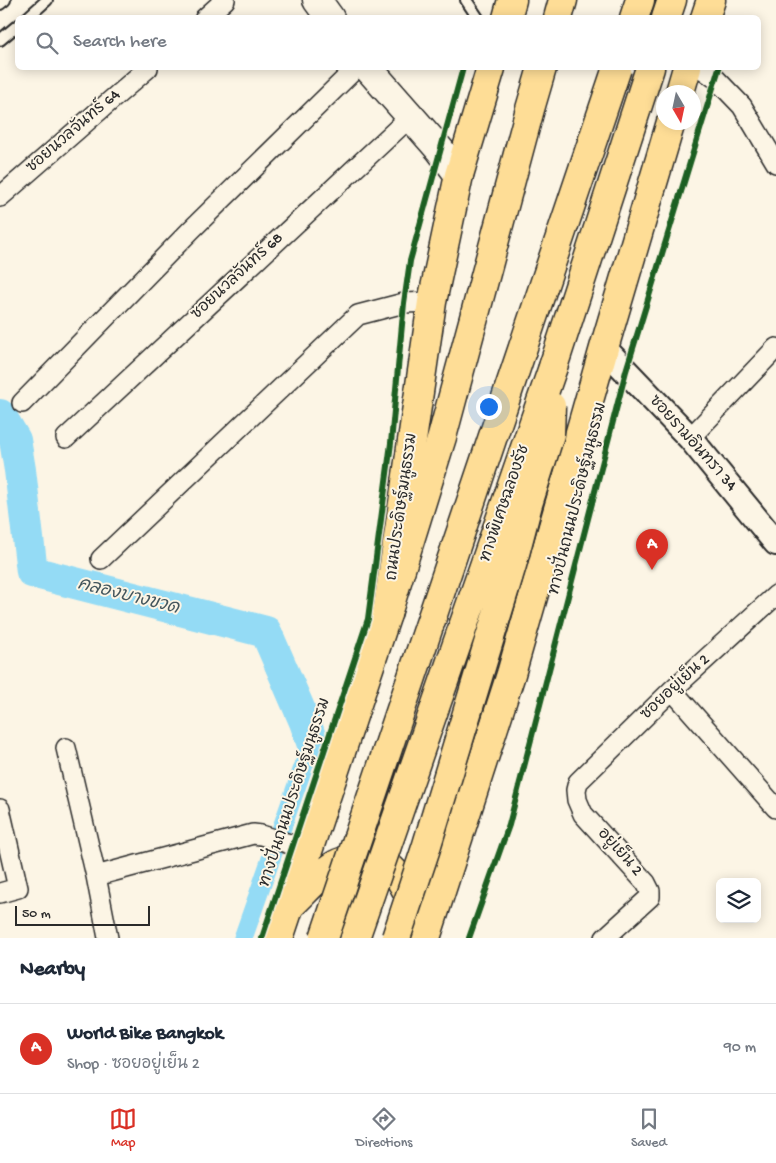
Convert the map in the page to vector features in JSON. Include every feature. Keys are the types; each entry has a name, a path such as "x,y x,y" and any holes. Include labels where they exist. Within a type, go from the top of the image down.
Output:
{"main road":[{"path":"317,0 328,15"},
{"path":"507,15 512,0"},
{"path":"559,15 563,0"},
{"path":"635,15 640,0"},
{"path":"667,15 672,0"},
{"path":"706,15 711,0"},
{"path":"370,70 440,150 459,175"},
{"name":"ถนนประดิษฐ์มนูธรรม","path":"279,938 290,907 299,847 387,614 432,302 459,175 491,70"},
{"path":"387,614 442,437 541,70"},
{"name":"ทางพิเศษฉลองรัช","path":"324,938 616,70"},
{"name":"ทางพิเศษฉลองรัช","path":"355,938 553,366 649,70"},
{"path":"682,85 687,70"},
{"path":"424,938 511,674 669,130"},
{"path":"396,938 455,753 550,434 553,366"},
{"path":"290,907 336,864 358,858 370,859 386,864 396,872 408,891 424,938"}],"street":[{"path":"208,15 225,0"},
{"name":"ซอยนวลจันทร์ 64","path":"0,197 146,70"},
{"path":"22,403 191,230 354,70"},
{"path":"705,70 742,106 776,163"},
{"name":"ซอยนวลจันทร์ 68","path":"66,438 410,117"},
{"path":"101,559 358,315 404,303 432,302"},
{"name":"ซอยรามอินทรา 34","path":"604,348 690,438 776,543"},
{"path":"690,438 776,348"},
{"name":"ซอยอยู่เย็น 2","path":"578,782 672,690 776,596"},
{"path":"672,690 776,808"},
{"path":"66,748 96,876 108,938"},
{"name":"อยู่เย็น 2","path":"578,782 576,790 580,808 646,882 650,891 650,897 605,938"},
{"path":"0,809 18,888 0,894"},
{"path":"96,876 253,834 299,847"}],"lane":[{"path":"0,4 5,0"},
{"path":"30,15 47,0"},
{"path":"466,0 476,15"},
{"path":"0,40 15,28"}],"waterway":[{"name":"คลองบางขวด","path":"0,415 15,440 32,572 266,632 312,742"},
{"path":"243,938 312,742"}],"cycle path":[{"name":"ทางปั่นถนนประดิษฐ์มนูธรรม","path":"262,938 368,619 391,443 404,303 410,261 462,70"},
{"name":"ทางปั่นถนนประดิษฐ์มนูธรรม","path":"469,938 509,825 626,371 718,70"}],"place":[{"name":"World Bike Bangkok","path":"652,570"}]}
